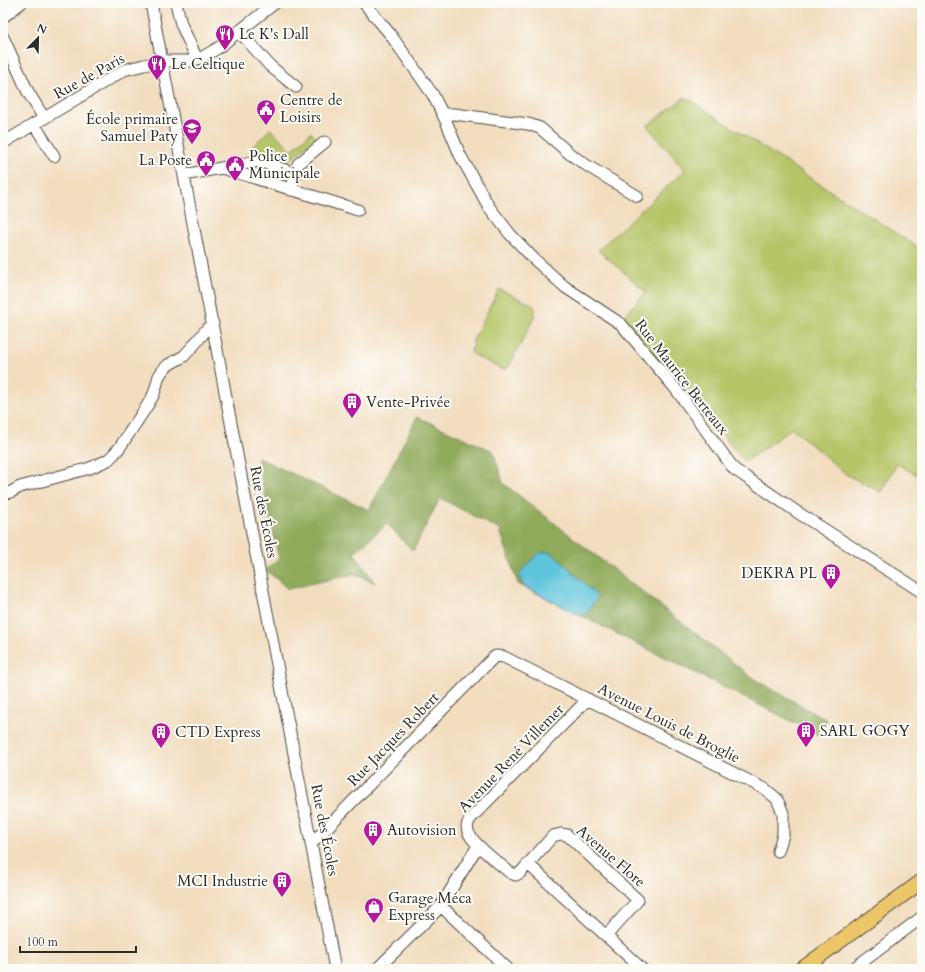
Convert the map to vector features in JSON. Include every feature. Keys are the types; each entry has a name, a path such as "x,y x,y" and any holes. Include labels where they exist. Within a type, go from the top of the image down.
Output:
{"main road":[{"path":"802,969 922,881"},
{"path":"819,969 922,893"}],"street":[{"path":"3,17 21,3"},
{"name":"Rue des Écoles","path":"151,3 335,969"},
{"path":"176,3 181,24 197,59"},
{"name":"Rue de Paris","path":"3,143 124,70 163,61 190,61 197,59 218,48 275,3"},
{"name":"Rue Maurice Berteaux","path":"364,3 390,34 433,95 455,144 489,208 510,234 534,259 566,287 622,324 675,388 734,469 797,512 922,592"},
{"path":"239,31 270,66 296,87"},
{"path":"3,37 28,92 54,156"},
{"path":"443,115 454,114 534,125 540,128 570,154 637,196"},
{"path":"291,190 298,164 325,142"},
{"path":"184,174 259,161 295,174"},
{"path":"222,168 358,210"},
{"path":"3,494 20,487 90,468 108,460 120,447 147,406 154,394 159,376 163,370 168,365 184,356 213,323"},
{"name":"Rue Jacques Robert","path":"312,844 496,656"},
{"name":"Avenue Louis de Broglie","path":"496,656 504,656 765,789 777,799 783,813 784,835 778,851"},
{"name":"Avenue René Villemer","path":"479,846 470,837 467,830 467,824 470,819 588,699"},
{"name":"Avenue Flore","path":"479,846 516,875 522,872 553,836 560,834 567,835 638,900 606,936"},
{"path":"377,969 441,906 479,846"},
{"path":"528,864 642,969"},
{"path":"441,906 508,969"},
{"path":"853,969 922,917"}],"green space":[{"path":"685,97 922,250 922,377 915,392 922,396 922,478 897,464 881,492 847,475 792,428 745,462 623,317 646,292 598,250 685,170 647,126"},
{"path":"270,129 292,150 311,132 316,138 288,161 260,154 252,150 251,148"},
{"path":"499,289 533,305 535,309 534,318 509,367 505,369 502,369 472,354 471,352 473,340"},
{"path":"417,417 493,451 503,483 754,679 827,720 821,736 518,584 500,530 440,498 413,551 387,524 354,553 375,583 354,574 288,589 266,570 279,558 257,457 369,510"}],"water":[{"path":"550,552 559,559 595,594 597,597 587,613 579,615 524,586 520,578 520,573 539,553"}],"place":[{"name":"Le K's Dall","path":"225,51"},
{"name":"Le Celtique","path":"157,81"},
{"name":"Centre de Loisirs","path":"266,126"},
{"name":"École primaire Samuel Paty","path":"192,145"},
{"name":"La Poste","path":"206,177"},
{"name":"Police Municipale","path":"235,182"},
{"name":"Vente-Privée","path":"352,419"},
{"name":"DEKRA PL","path":"831,590"},
{"name":"SARL GOGY","path":"806,748"},
{"name":"CTD Express","path":"161,749"},
{"name":"Autovision","path":"373,847"},
{"name":"MCI Industrie","path":"282,898"},
{"name":"Garage Méca Express","path":"374,924"}]}
